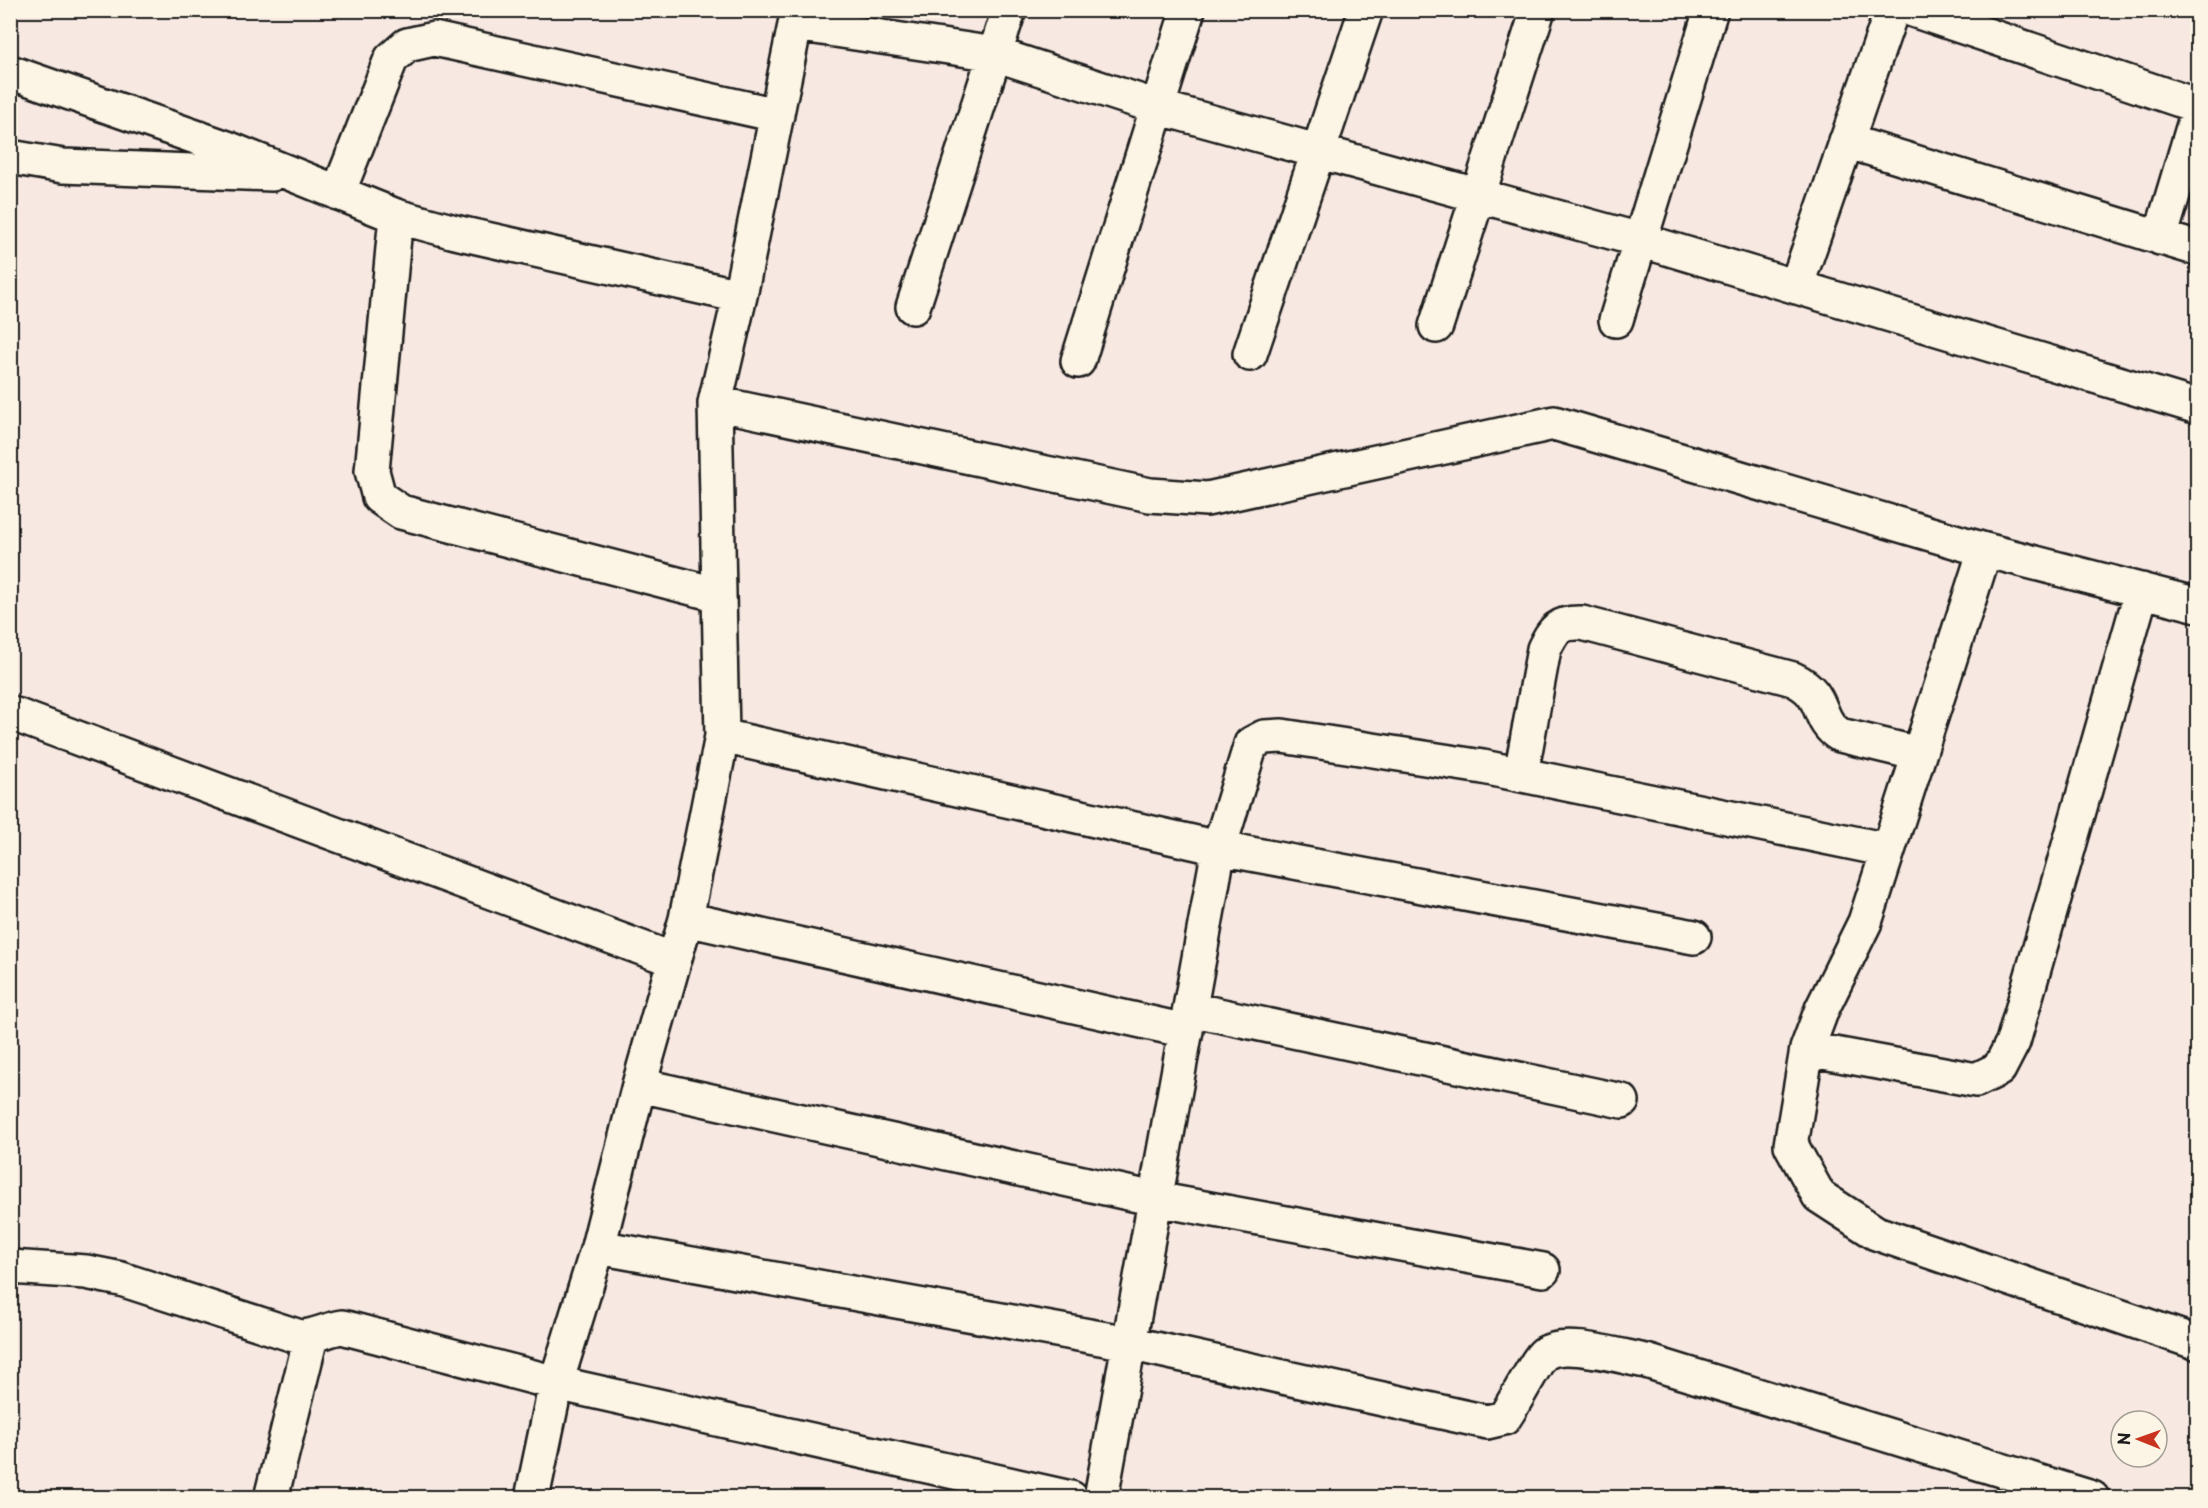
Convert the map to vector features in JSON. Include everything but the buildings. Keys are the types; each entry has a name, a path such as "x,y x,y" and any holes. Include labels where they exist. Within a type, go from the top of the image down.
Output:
{"street":[{"path":"913,307 1009,10"},
{"path":"1078,361 1188,10"},
{"path":"1250,354 1366,10"},
{"path":"1436,326 1538,10"},
{"path":"1616,320 1711,10"},
{"path":"1796,287 1892,10"},
{"path":"1913,10 2198,106"},
{"path":"532,1497 556,1383 598,1247 639,1085 686,918 722,736 715,403 740,296 797,17 995,54 1157,107 1640,240 2198,407"},
{"path":"338,193 391,59 407,45 434,39 777,115"},
{"path":"10,72 67,89 396,216 455,232 740,296"},
{"path":"2160,238 2190,166 2198,111"},
{"path":"1846,141 2198,249"},
{"path":"10,157 63,166 294,175"},
{"path":"396,216 372,471 379,497 401,512 719,595"},
{"path":"715,403 1150,495 1207,499 1554,423 1985,550 2198,605"},
{"path":"1985,550 1865,922 1822,1009 1807,1049 1791,1145 1819,1196 1876,1233 2198,1343"},
{"path":"1807,1049 1976,1080 1999,1069 2013,1042 2142,590"},
{"path":"1521,774 1544,650 1552,633 1566,622 1582,623 1793,679 1815,693 1829,728 1840,735 1919,754"},
{"path":"10,712 674,960"},
{"path":"722,736 1219,848 1694,937"},
{"path":"1101,1497 1219,848 1251,744 1264,737 1282,736 1521,774 1888,850"},
{"path":"686,918 1188,1020 1622,1101"},
{"path":"639,1085 1155,1199 1542,1270"},
{"path":"598,1247 1128,1343 1487,1422 1504,1418 1543,1354 1560,1349 1579,1349 1646,1361 2092,1497"},
{"path":"10,1267 86,1272 121,1279 300,1337 311,1337 328,1329 342,1327 556,1383 1071,1497"},
{"path":"271,1497 311,1337"}]}
